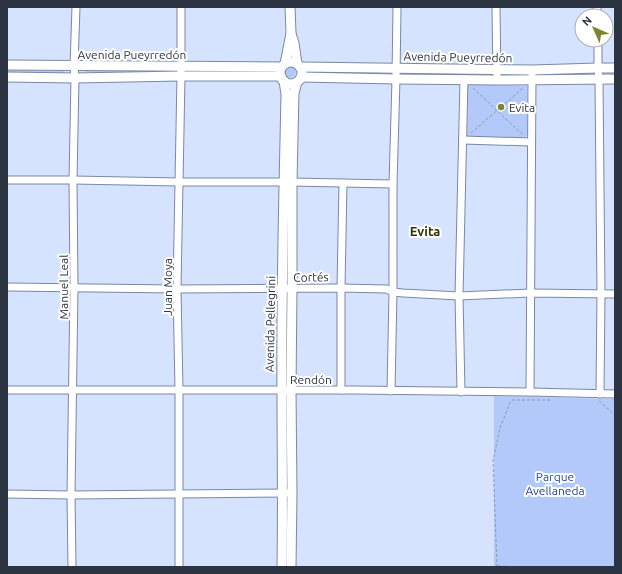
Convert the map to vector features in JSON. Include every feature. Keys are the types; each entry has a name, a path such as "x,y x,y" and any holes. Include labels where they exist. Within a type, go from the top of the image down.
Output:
{"main road":[{"name":"Avenida Pellegrini","path":"290,7 291,32 299,72 294,92 283,289 287,493 291,567"},
{"name":"Avenida Pellegrini","path":"286,390 292,288 286,94 283,72 291,32"},
{"path":"290,62 299,72 289,83 283,72 290,62"},
{"name":"Avenida Pueyrredón","path":"7,65 181,66 283,72"},
{"name":"Avenida Pueyrredón","path":"299,72 338,68 497,70 532,75 615,79"},
{"path":"338,68 338,78"},
{"name":"Avenida Pueyrredón","path":"299,72 338,78 497,80 598,68 615,68"},
{"name":"Avenida Pueyrredón","path":"7,77 75,78 283,72"},
{"name":"Avenida Pellegrini","path":"282,567 287,493"}],"street":[{"name":"Manuel Leal","path":"72,567 71,495 74,287 73,180 76,7"},
{"name":"Juan Moya","path":"179,567 179,390 177,289 181,7"},
{"path":"391,391 393,184 397,7"},
{"path":"496,7 497,80"},
{"path":"598,48 601,294 600,397"},
{"path":"530,392 532,75"},
{"path":"461,392 459,296 464,80"},
{"path":"463,140 531,142"},
{"path":"7,180 393,184"},
{"path":"341,390 343,183"},
{"name":"Cortés","path":"7,287 177,289 341,288 387,289 393,292 459,296 530,293 615,294"},
{"name":"Rendón","path":"7,390 341,390 530,392 600,397 615,394"},
{"path":"7,494 179,495 287,493"}],"path":[{"path":"463,140 497,110 532,75"},
{"path":"464,80 531,142"},
{"path":"512,397 500,428 493,461 497,567 523,567"},
{"path":"600,397 615,415"},
{"path":"511,400 551,400"}],"green space":[{"path":"292,66 295,67 295,77 288,78 285,77 284,70 285,67"},
{"path":"7,70 64,71 64,73 7,72"},
{"path":"85,70 169,71 169,73 85,72"},
{"path":"404,71 487,72 487,76 404,75"},
{"path":"468,84 527,86 527,135 525,138 467,138"},
{"name":"Parque Avellaneda","path":"494,396 615,399 615,567 494,567"}],"place":[{"name":"Evita","path":"501,107"}],"district":[{"name":"Evita","path":"425,231"}]}
